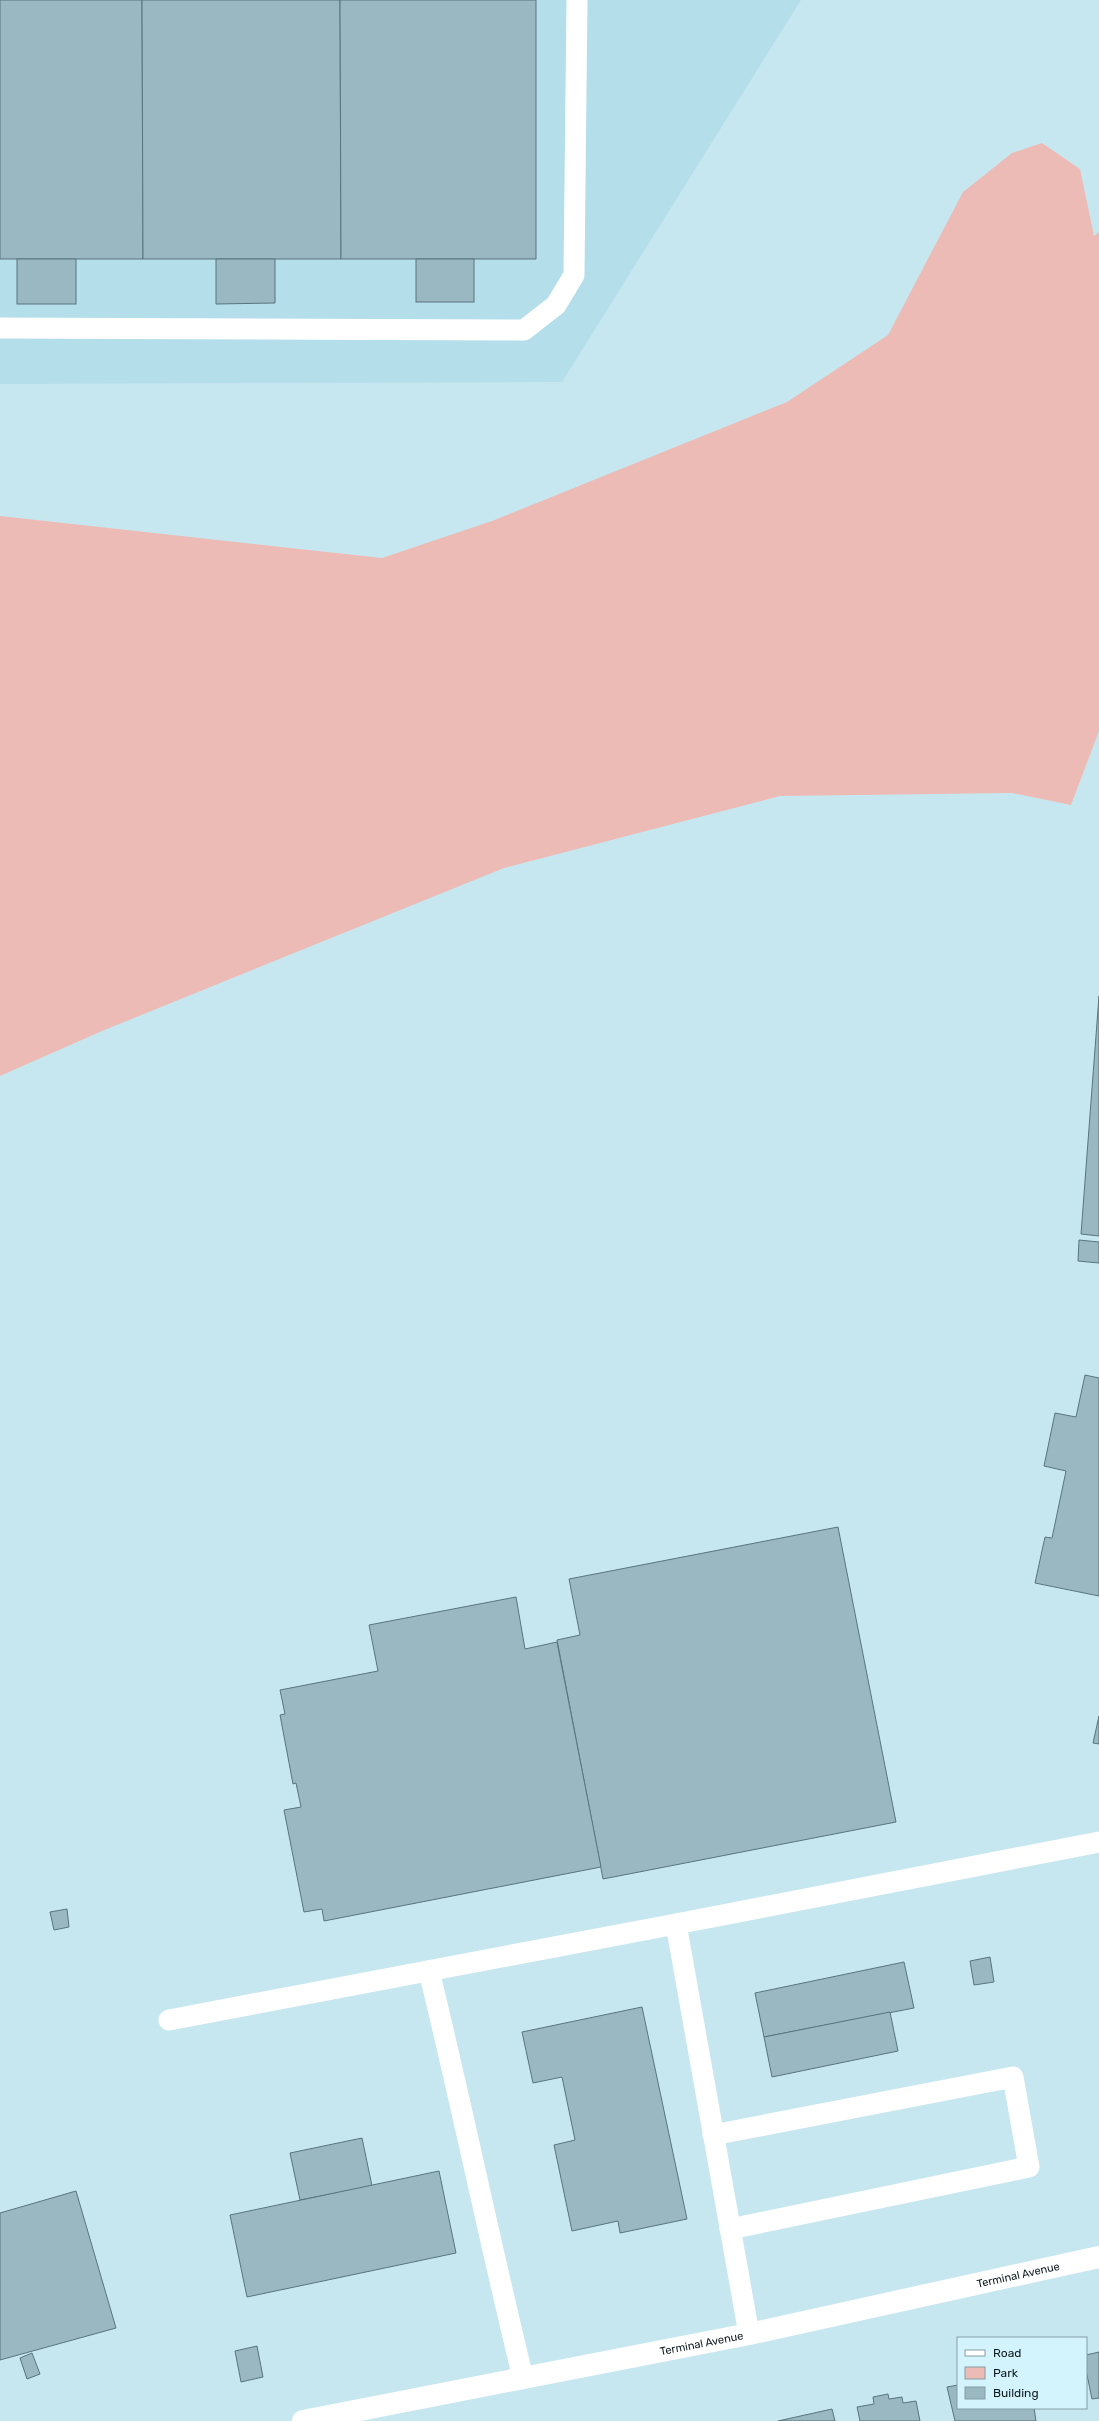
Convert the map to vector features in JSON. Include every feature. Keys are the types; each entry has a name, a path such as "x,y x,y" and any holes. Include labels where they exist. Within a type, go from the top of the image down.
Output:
{"street":[{"name":"Terminal Avenue","path":"303,2421 748,2334 1099,2256"}],"lane":[{"path":"0,328 524,330 556,305 574,275 577,0"},
{"path":"169,2020 1099,1842"},
{"path":"676,1924 748,2334"},
{"path":"429,1971 460,2097 494,2259 523,2378"},
{"path":"713,2135 1013,2077 1029,2167 730,2229"}],"shaded area":[{"path":"0,0 801,0 562,382 0,384"}],"green space":[{"path":"1042,143 1080,169 1094,236 1099,232 1099,731 1071,805 1012,793 780,796 504,868 102,1031 0,1076 0,516 382,558 492,521 787,402 888,335 963,192 1012,153"}],"building":[{"path":"0,0 142,0 143,259 0,259"},
{"path":"142,0 340,0 341,259 143,259"},
{"path":"340,0 536,0 536,259 341,259"},
{"path":"17,259 76,259 76,304 17,304"},
{"path":"216,259 275,259 275,303 216,304"},
{"path":"416,259 474,259 474,302 416,302"},
{"path":"1099,996 1099,1236 1081,1234"},
{"path":"1079,1240 1099,1242 1099,1263 1078,1261"},
{"path":"1085,1375 1099,1378 1099,1596 1035,1583 1045,1537 1052,1538 1066,1471 1044,1466 1055,1413 1076,1417"},
{"path":"838,1527 896,1822 603,1879 557,1640 580,1635 569,1579"},
{"path":"516,1597 525,1649 557,1642 601,1867 324,1921 322,1909 304,1912 284,1810 301,1807 296,1783 293,1784 280,1715 285,1714 280,1690 378,1671 369,1625"},
{"path":"1099,1716 1099,1744 1093,1743"},
{"path":"67,1909 69,1927 54,1930 50,1912"},
{"path":"990,1957 994,1982 974,1985 970,1961"},
{"path":"904,1962 914,2008 764,2037 755,1993"},
{"path":"642,2007 687,2219 620,2233 618,2221 572,2231 554,2145 575,2140 562,2077 533,2083 522,2032"},
{"path":"890,2012 898,2051 772,2077 764,2037"},
{"path":"362,2138 372,2186 300,2200 290,2153"},
{"path":"439,2171 456,2253 247,2297 230,2215"},
{"path":"76,2191 116,2328 0,2360 0,2213"},
{"path":"257,2346 263,2377 241,2382 235,2351"},
{"path":"1099,2352 1099,2398 1092,2399 1087,2375 1087,2355"},
{"path":"32,2353 40,2374 27,2379 20,2358"},
{"path":"957,2385 957,2409 1034,2409 1036,2421 955,2421 947,2387"},
{"path":"888,2394 889,2399 902,2397 903,2403 916,2401 920,2421 860,2421 857,2407 874,2404 873,2397"},
{"path":"832,2409 835,2421 778,2421"}]}
